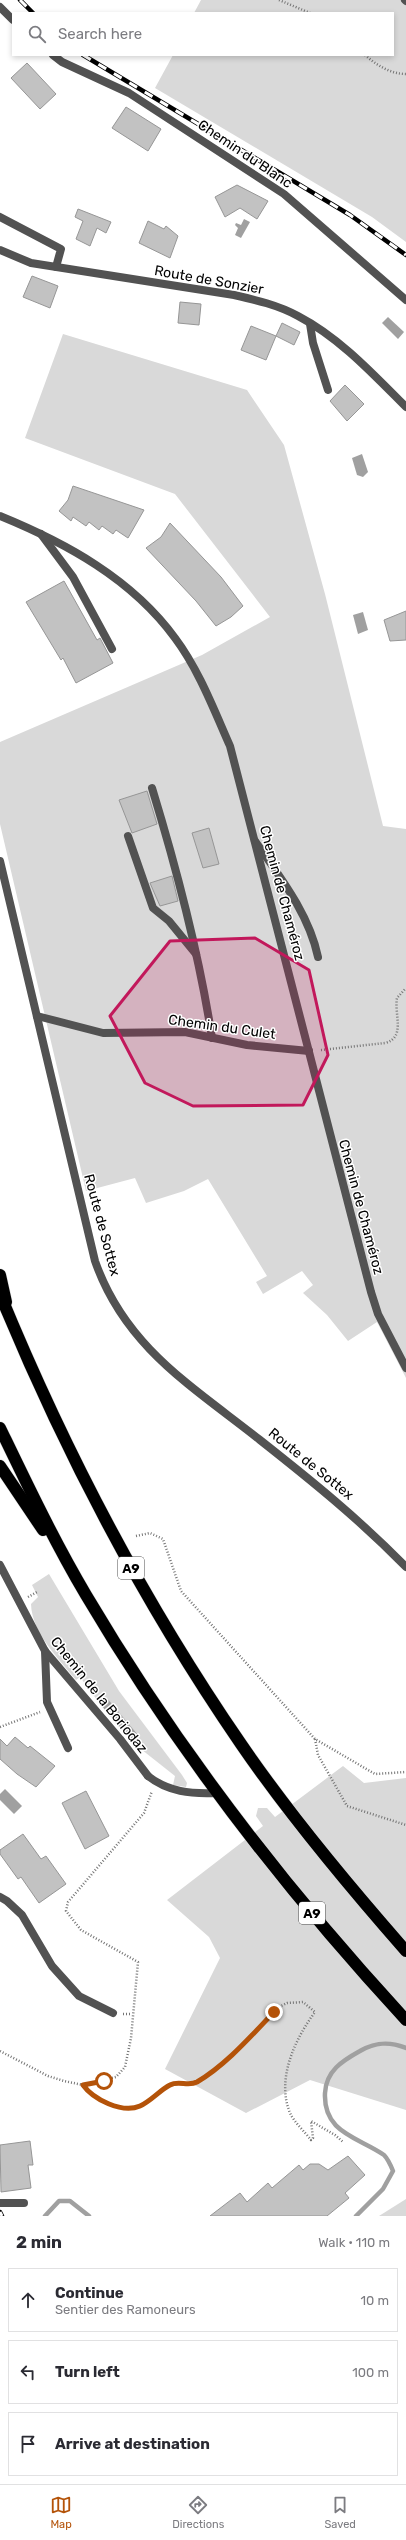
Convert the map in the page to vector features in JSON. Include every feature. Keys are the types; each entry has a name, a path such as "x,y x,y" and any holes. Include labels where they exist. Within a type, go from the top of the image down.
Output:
{"highway":[{"path":"0,1275 9,1317"},
{"name":"A9","path":"0,1294 69,1450 129,1564 189,1665 241,1744 298,1822 406,1951"},
{"name":"A9","path":"0,1428 40,1510 85,1593 166,1723 219,1797 311,1912 406,2020"},
{"path":"0,1466 85,1593"}],"street":[{"path":"0,8 12,19"},
{"name":"Chemin du Blanc","path":"54,56 62,62 129,93 284,194 406,300"},
{"path":"0,217 61,249 56,267"},
{"name":"Route de Sonzier","path":"0,250 31,264 234,295 267,303 298,316 351,353 406,407"},
{"path":"310,324 313,343 328,390"},
{"name":"Chemin de Chaméroz","path":"0,516 41,534 103,569 141,598 176,638 203,686 230,746 309,1051 332,1149 371,1292 378,1314 406,1368"},
{"path":"41,534 73,577 112,649"},
{"path":"152,788 182,886 212,1038"},
{"path":"128,836 153,908 169,921 196,954"},
{"path":"253,838 302,914 313,934 318,957"},
{"name":"Route de Sottex","path":"0,861 95,1261 102,1281 125,1323 158,1359 354,1515 406,1567"},
{"name":"Chemin du Culet","path":"37,1016 103,1033 185,1032 247,1045 309,1051"},
{"name":"Chemin de la Boriodaz","path":"0,1565 45,1651 120,1739 148,1776 166,1788 219,1797"},
{"path":"45,1651 46,1685 50,1709 68,1748"},
{"path":"0,1897 7,1901 22,1915 52,1966 79,1996 113,2013"},
{"path":"0,2203 24,2203"}],"path":[{"path":"280,0 308,12"},
{"path":"366,56 380,66 398,74 406,74"},
{"path":"309,1051 350,1048 390,1042 398,1030 396,998 406,988"},
{"path":"136,1536 150,1533 163,1539 174,1577 181,1591 315,1739 375,1774 406,1772"},
{"path":"0,1727 50,1709"},
{"path":"315,1739 318,1755 347,1806 406,1825"},
{"path":"0,2051 48,2076 83,2085 116,2077 125,2067 131,2038 138,1962 81,1930 66,1912 68,1902 144,1813 153,1794"},
{"path":"83,2085 88,2093 102,2101 124,2108 140,2106 170,2085 196,2082 222,2063 279,2007 287,2003 303,2002 315,2012 300,2036 284,2082 290,2112 311,2140 313,2138 311,2121 343,2142"}],"highlighted area":[{"path":"255,938 309,970 328,1055 303,1105 193,1106 145,1083 110,1016 170,941"}],"shaded area":[{"path":"201,0 406,0 406,242 372,217 155,88 172,56 394,56 394,12 195,12"},
{"path":"244,219 250,222 241,238 235,235 238,228 235,225 236,223 241,225"},
{"path":"388,317 404,332 398,339 382,323"},
{"path":"63,334 247,390 284,445 325,594 383,826 406,829 406,1378 377,1322 348,1341 327,1315 303,1293 313,1285 302,1271 263,1294 256,1282 267,1276 208,1179 184,1191 146,1203 135,1178 86,1191 0,824 0,742 202,655 270,617 175,494 25,438"},
{"path":"362,454 368,472 363,477 357,475 352,458"},
{"path":"363,612 368,630 358,634 353,615"},
{"path":"49,1574 119,1691 182,1775 187,1783 186,1787 173,1785 175,1776 132,1742 139,1736 107,1698 100,1704 80,1677 76,1680 41,1635 36,1625 31,1604 38,1597 32,1585"},
{"path":"107,1698 139,1736 132,1742 100,1704"},
{"path":"343,1766 364,1783 406,1778 406,2110 310,2080 246,2113 165,2069 220,1958 209,1937 167,1900 263,1826 256,1816 258,1808 267,1808 275,1817"},
{"path":"5,1789 22,1806 14,1814 0,1800 0,1794"},
{"path":"406,2199 406,2216 379,2216"}],"building":[{"path":"27,63 56,94 40,109 11,78"},
{"path":"126,107 161,129 148,151 112,128"},
{"path":"237,185 268,201 257,219 240,208 225,217 215,197"},
{"path":"78,209 111,222 106,233 97,228 90,246 76,239 83,221 75,217"},
{"path":"148,221 164,229 166,226 178,236 170,258 139,243"},
{"path":"32,276 58,286 50,308 23,297"},
{"path":"180,302 201,304 199,325 178,323"},
{"path":"282,323 300,332 294,345 276,336"},
{"path":"251,326 276,336 266,360 241,350"},
{"path":"345,385 364,404 347,421 330,401"},
{"path":"73,486 144,510 128,538 116,530 113,534 102,526 99,530 89,522 86,526 73,517 71,521 59,511 68,500"},
{"path":"170,523 221,577 243,606 231,617 216,626 196,601 146,548 161,537"},
{"path":"64,581 97,640 100,638 113,663 76,683 63,658 61,660 26,602"},
{"path":"406,611 406,640 390,641 384,620"},
{"path":"147,791 157,824 132,833 119,800"},
{"path":"209,828 219,864 203,868 192,833"},
{"path":"172,876 178,901 160,906 150,883"},
{"path":"15,1737 28,1748 30,1746 55,1766 36,1787 17,1774 0,1759 0,1739 7,1746"},
{"path":"86,1791 109,1836 85,1849 62,1803"},
{"path":"23,1834 41,1859 46,1856 66,1884 39,1903 21,1877 18,1879 0,1854 0,1850"},
{"path":"30,2141 33,2165 28,2165 31,2188 1,2192 0,2145"},
{"path":"348,2156 365,2175 345,2193 349,2198 327,2216 210,2216 240,2193 247,2202 268,2183 272,2188 299,2165 303,2170 310,2164 319,2164 328,2170"}],"waterway":[{"path":"356,2216 383,2189 393,2171 384,2155 353,2138 336,2125 330,2117 326,2106 326,2085 332,2073 341,2063 366,2048 377,2044 394,2044 406,2048"},
{"path":"45,2216 59,2201 70,2201 89,2216"}],"railway":[{"path":"20,0 32,12"},
{"path":"85,56 350,215 406,255"},
{"path":"0,2212 2,2216"}],"route":[{"path":"104,2081 83,2085 88,2093 102,2101 124,2108 134,2108 140,2106 161,2093 170,2085 175,2083 190,2085 202,2078 222,2063 274,2012"}]}
